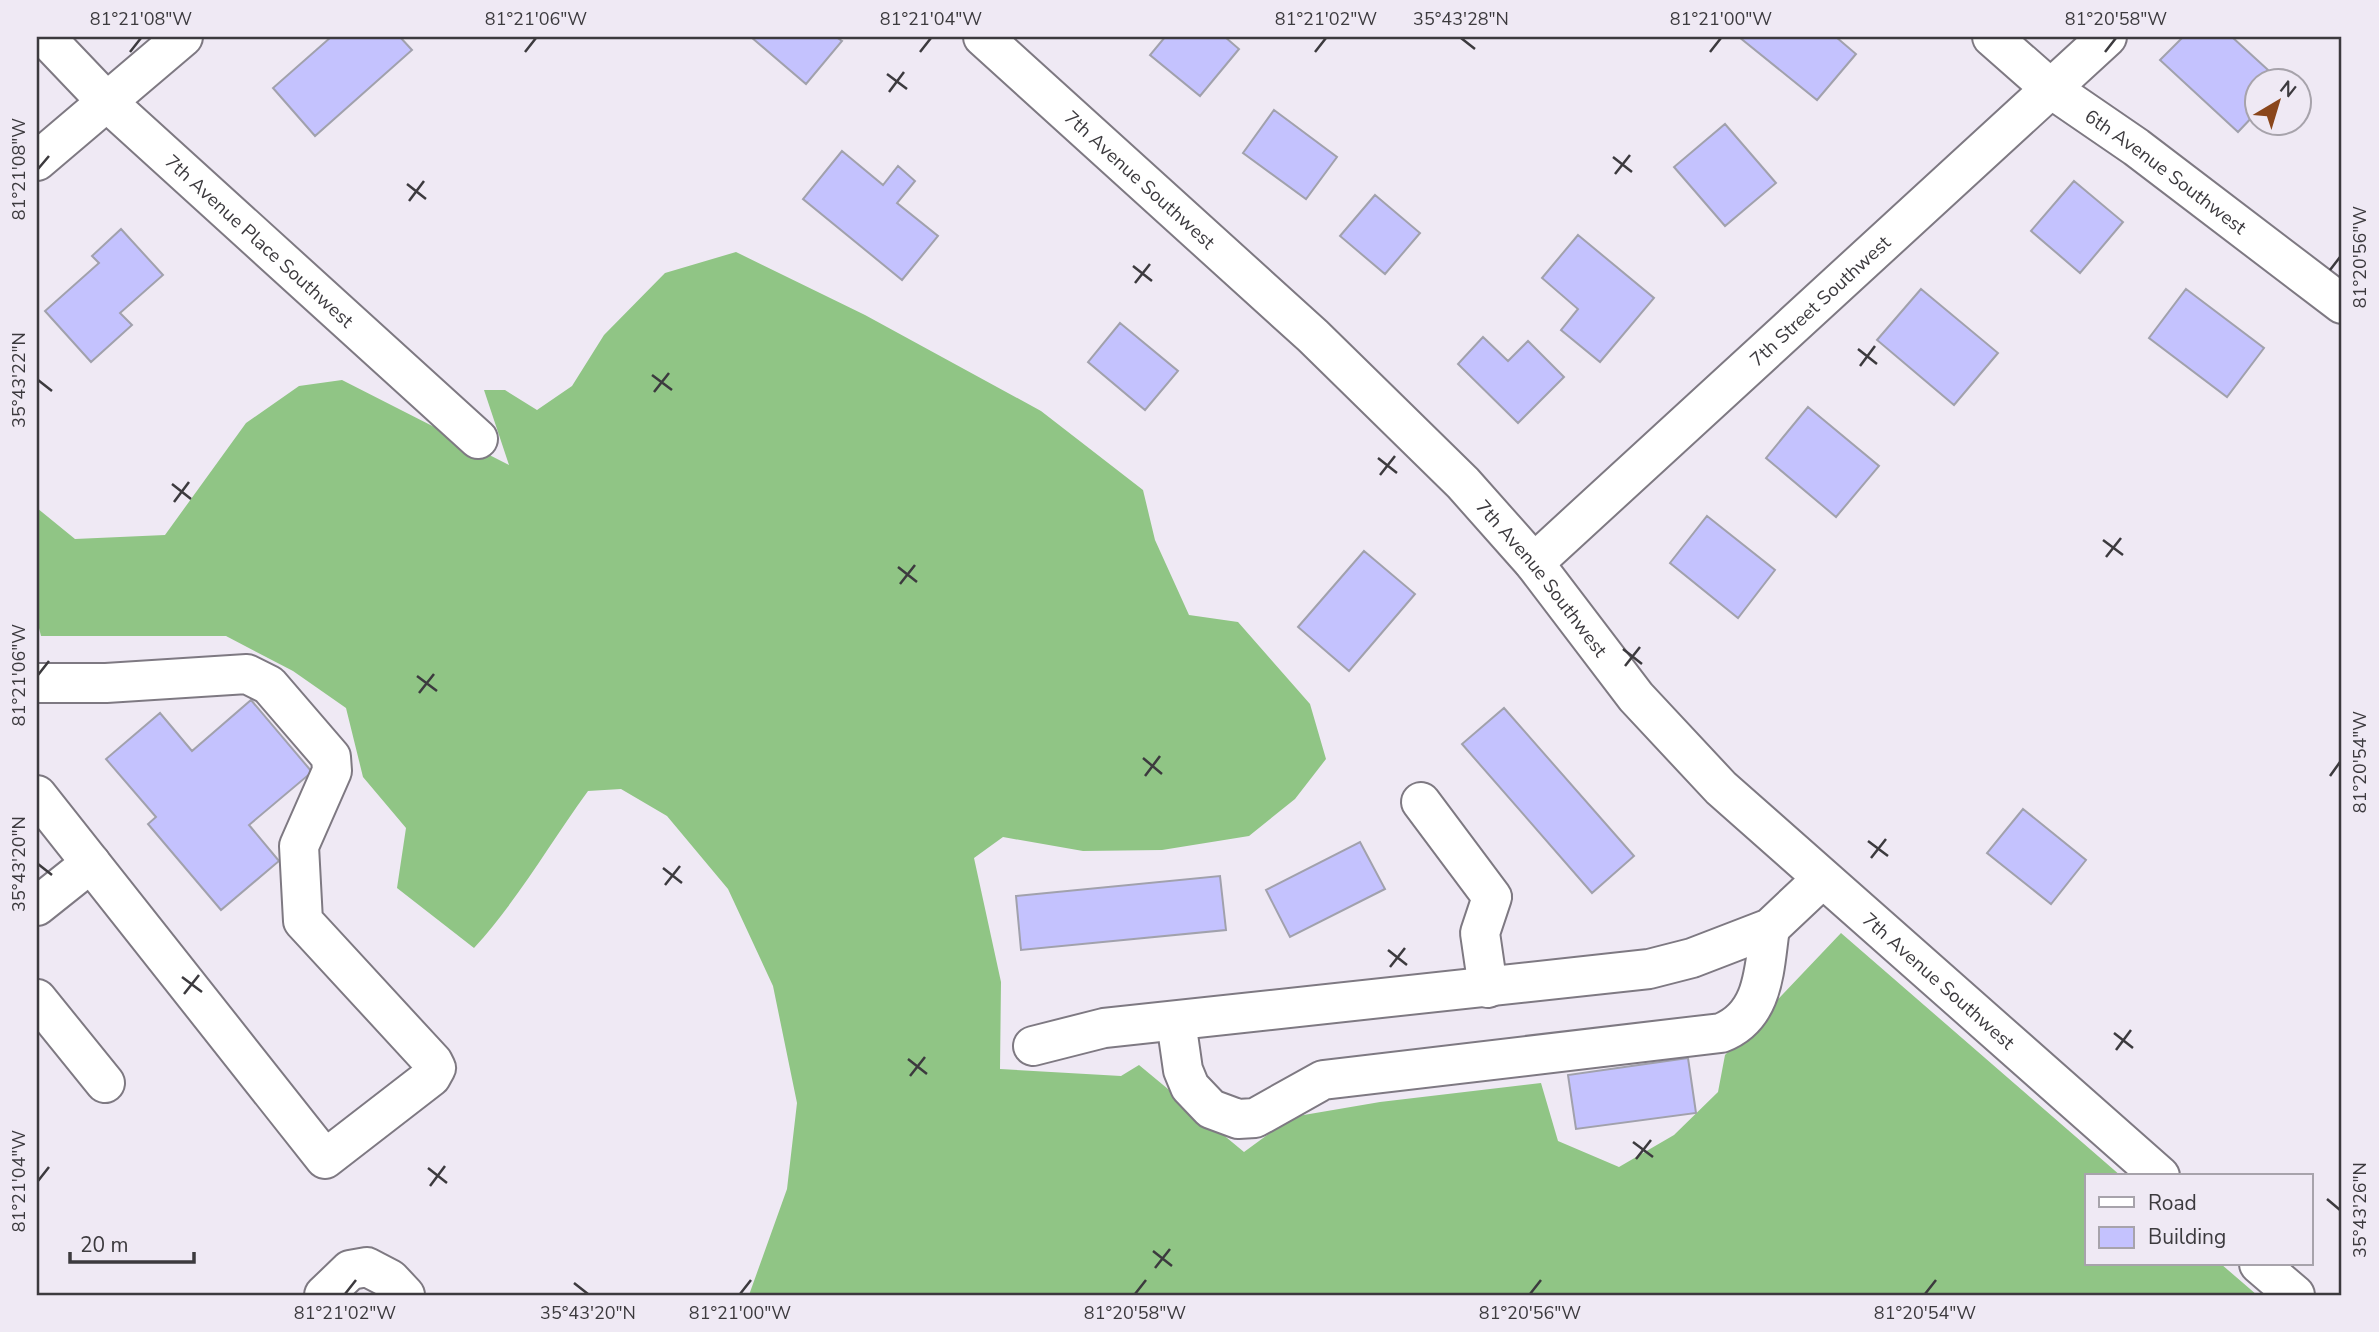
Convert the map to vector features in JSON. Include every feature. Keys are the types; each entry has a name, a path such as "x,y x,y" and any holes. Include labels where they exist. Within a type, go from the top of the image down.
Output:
{"street":[{"name":"7th Avenue Place Southwest","path":"45,37 107,102 478,439"},
{"path":"37,161 183,37"},
{"name":"7th Avenue Southwest","path":"983,37 1313,336 1464,483 1534,563 1636,697 1721,788 2158,1174"},
{"name":"6th Avenue Southwest","path":"1992,37 2050,88 2136,147 2342,304"},
{"name":"7th Street Southwest","path":"1534,563 2107,37"},
{"path":"37,683 247,674 269,685 331,757 332,771 299,846 303,921 433,1062 436,1068 431,1077 325,1159 37,795"},
{"path":"1421,802 1492,897 1480,933 1488,988"},
{"path":"37,906 91,863"},
{"path":"1033,1046 1104,1028 1649,970 1692,958 1770,928 1822,879"},
{"path":"1176,1021 1184,1070 1199,1100 1223,1116 1255,1118 1323,1080 1721,1033 1735,1027 1749,1015 1757,998 1770,928"},
{"path":"37,999 105,1083"},
{"path":"2261,1266 2295,1295"},
{"path":"324,1295 350,1270 367,1267 390,1279 405,1295"}],"green space":[{"path":"736,252 865,315 1041,411 1143,490 1155,540 1189,615 1238,622 1310,704 1326,759 1295,799 1249,836 1162,850 1083,851 1003,837 974,858 1001,982 1000,1069 1121,1076 1139,1065 1244,1152 1292,1117 1380,1102 1541,1083 1558,1141 1619,1167 1674,1135 1718,1092 1725,1055 1841,933 2119,1174 2085,1174 2085,1266 2223,1266 2257,1295 749,1295 787,1189 797,1103 773,986 728,889 667,816 621,789 588,791 519,891 474,948 397,888 406,828 363,777 346,708 293,671 226,636 41,636 37,620 37,508 75,539 165,535 246,423 299,386 342,380 509,465 484,390 505,390 537,410 572,386 604,335 665,273"}],"building":[{"path":"331,37 400,37 412,50 315,136 273,88"},
{"path":"751,37 836,37 842,41 806,84"},
{"path":"1165,37 1225,37 1239,49 1200,96 1150,55"},
{"path":"1739,37 1836,37 1856,54 1817,100"},
{"path":"2183,37 2232,37 2264,66 2242,66 2242,128 2238,132 2160,60"},
{"path":"1274,110 1337,157 1306,199 1243,153"},
{"path":"1725,124 1776,183 1725,226 1674,167"},
{"path":"842,151 883,185 898,166 915,181 897,203 938,236 902,280 803,199"},
{"path":"2074,181 2123,222 2080,273 2031,231"},
{"path":"1375,195 1420,233 1385,274 1340,236"},
{"path":"121,229 163,275 120,313 132,325 91,362 45,311 99,263 92,256"},
{"path":"1578,235 1654,298 1600,362 1561,330 1578,309 1542,278"},
{"path":"1921,289 1998,353 1954,405 1877,340"},
{"path":"2186,289 2264,348 2227,397 2149,338"},
{"path":"1120,323 1178,371 1145,410 1088,362"},
{"path":"1483,337 1508,361 1528,341 1564,377 1518,423 1458,364"},
{"path":"1808,407 1879,466 1836,517 1766,458"},
{"path":"1707,516 1775,570 1738,618 1670,563"},
{"path":"1364,551 1415,594 1349,671 1298,627"},
{"path":"251,700 312,772 249,825 279,861 221,910 148,824 156,817 106,759 160,713 192,751"},
{"path":"1504,708 1634,856 1592,893 1462,744"},
{"path":"2023,809 2086,860 2051,904 1987,853"},
{"path":"1360,842 1385,889 1290,937 1266,890"},
{"path":"1220,876 1226,930 1021,950 1016,896"},
{"path":"1688,1058 1696,1113 1576,1129 1568,1075"}]}
